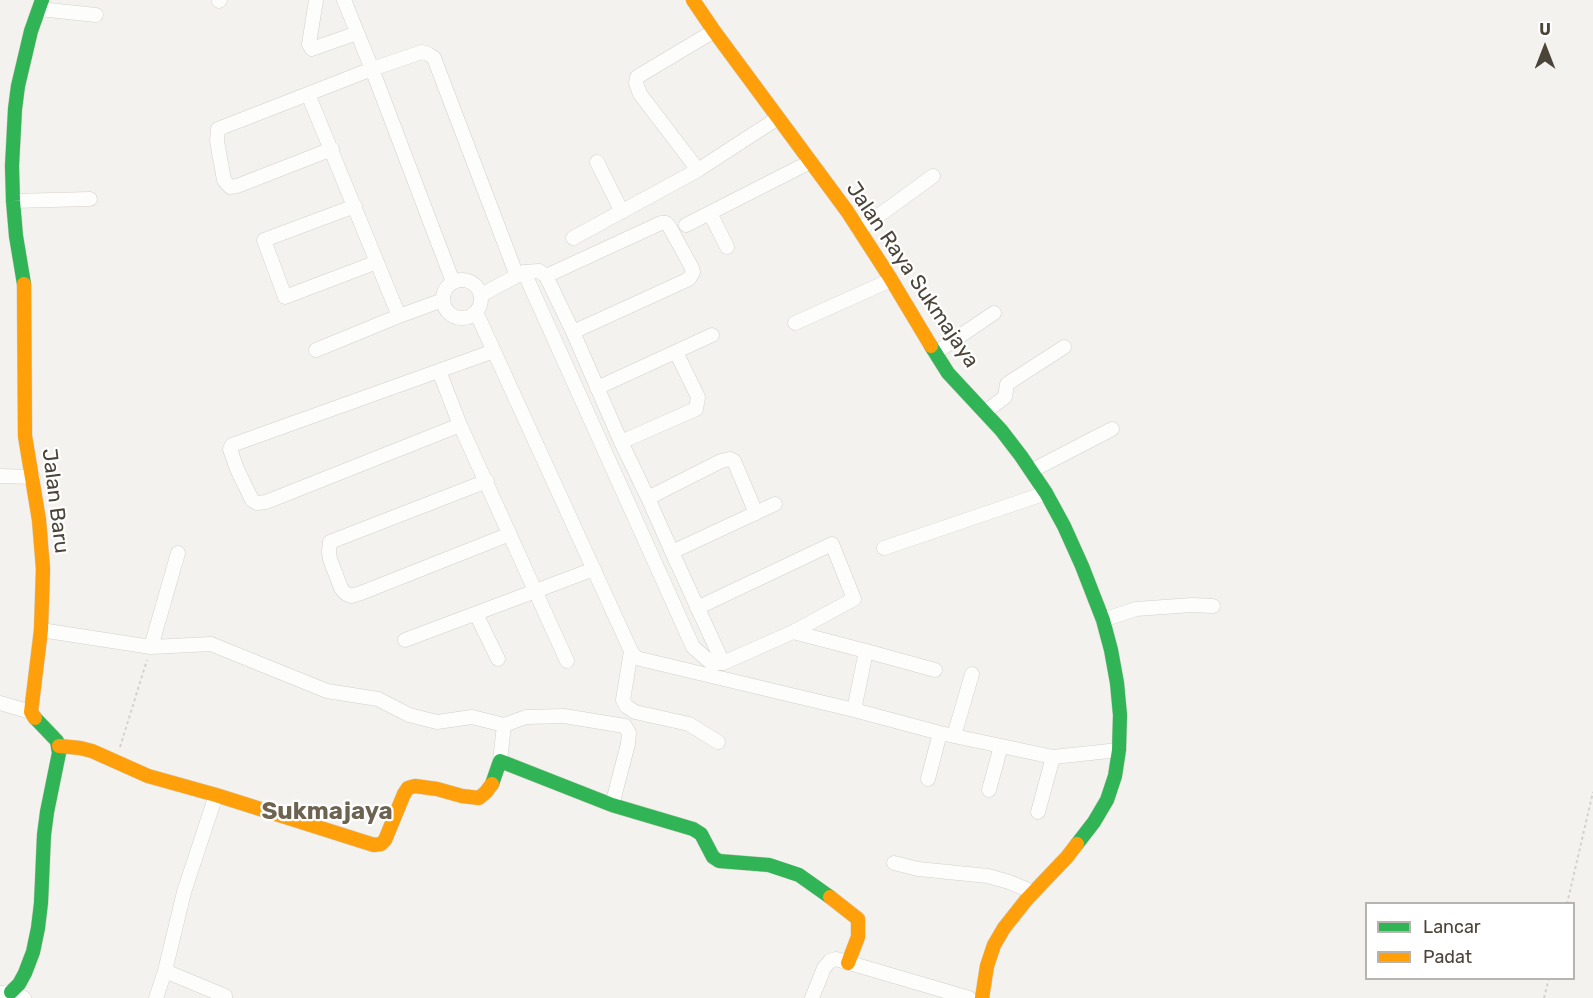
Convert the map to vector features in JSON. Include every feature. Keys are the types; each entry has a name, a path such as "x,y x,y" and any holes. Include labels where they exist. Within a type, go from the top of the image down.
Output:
{"street":[{"path":"316,0 309,44 312,49 357,33"},
{"path":"344,0 453,282"},
{"name":"Jalan Raya Sukmajaya","path":"693,0 847,211 948,373 1001,430 1046,493 1082,566 1103,620 1117,683 1120,715 1119,750 1115,776 1107,800 1094,822 1067,857 1033,892 1004,928 994,945 987,966 982,998"},
{"path":"40,4 96,15"},
{"name":"Jalan Baru","path":"31,712 41,630 43,569 33,477 25,436 25,294 16,236 12,158 15,109 24,59 40,4"},
{"path":"698,170 640,94 636,82 637,77 714,31"},
{"path":"332,149 230,187 224,180 217,141 218,129 422,52 434,58 521,274 693,646 709,661 723,663 793,632 854,599 832,544 697,608"},
{"path":"308,94 399,316"},
{"path":"0,107 15,109"},
{"path":"573,238 698,170 778,118"},
{"path":"597,162 622,212"},
{"path":"687,225 810,162"},
{"path":"859,230 933,176"},
{"path":"13,201 90,199"},
{"path":"355,206 264,240 285,297 377,262"},
{"path":"710,213 727,247"},
{"path":"546,276 661,223 666,223 692,268 693,272 689,279 573,332"},
{"path":"481,295 521,274 539,271 546,276 723,663"},
{"path":"795,323 891,280"},
{"path":"469,281 477,287 481,295 481,302 476,312 467,317 456,316 447,310 444,300 446,290 453,282 469,281"},
{"path":"316,350 444,300"},
{"path":"476,312 636,658 947,734 1053,757 1119,750"},
{"path":"934,353 994,313"},
{"path":"597,388 712,335"},
{"path":"985,412 1005,397 1006,384 1064,347"},
{"path":"460,425 266,502 257,503 252,500 230,449 232,445 494,351"},
{"path":"621,442 696,409 698,397 676,352"},
{"path":"439,371 460,425 567,661"},
{"path":"1031,471 1112,429"},
{"path":"648,498 730,459 734,462 756,513"},
{"path":"0,477 33,477"},
{"path":"487,481 330,542 330,559 341,588 351,596 510,534"},
{"path":"884,548 1046,493"},
{"path":"672,552 775,504"},
{"path":"151,647 178,553"},
{"path":"405,640 594,569"},
{"path":"1103,620 1136,609 1192,605 1213,606"},
{"path":"476,614 498,659"},
{"path":"41,630 151,647 211,644 327,691 378,699 409,715 437,722 472,717 504,725 526,717 564,716 625,726 629,733 628,744 612,806"},
{"path":"793,632 935,670"},
{"path":"631,651 623,700 626,706 635,712 689,724 718,742"},
{"path":"854,710 866,651"},
{"path":"928,779 972,674"},
{"path":"0,703 31,712 57,741 58,746 58,763 44,835 38,928 33,952 25,973 11,994"},
{"path":"58,746 92,751 148,776 374,845 381,844 384,840 408,788 415,786 437,789 479,798 486,792 494,782 500,761 504,725"},
{"path":"989,790 1001,746"},
{"path":"1038,812 1053,757"},
{"path":"500,761 612,806 693,829 701,834 713,857 719,861 769,865 799,875 858,919 858,937 848,963"},
{"path":"156,998 165,971 184,892 216,795"},
{"path":"894,863 918,869 988,876 1033,892"},
{"path":"812,998 825,969 830,961 836,959 969,998"},
{"path":"165,971 225,996 225,998"}],"path":[{"path":"115,761 151,647"},
{"path":"1567,902 1593,792"},
{"path":"1544,998 1548,980"}],"traffic: fast":[{"path":"24,284 13,201 15,109 31,31 42,0"},
{"path":"931,346 948,373 1001,430 1046,493 1082,566 1103,620 1117,683 1120,715 1119,750 1115,776 1107,800 1077,844"},
{"path":"11,992 25,973 33,952 38,928 44,835 59,753 57,741 35,718"},
{"path":"492,784 500,761 612,805 693,829 701,834 713,857 719,861 769,865 799,875 830,897"}],"traffic: slow":[{"path":"693,0 847,211 931,346"},
{"path":"24,284 25,436 39,520 43,569 41,630 31,712 35,718"},
{"path":"59,746 92,751 148,776 374,845 381,844 385,840 408,788 415,786 437,789 479,798 492,784"},
{"path":"982,998 987,966 994,945 1004,928 1077,844"},
{"path":"830,897 858,919 858,937 848,963"}],"district":[{"name":"Sukmajaya","path":"327,812"}]}
